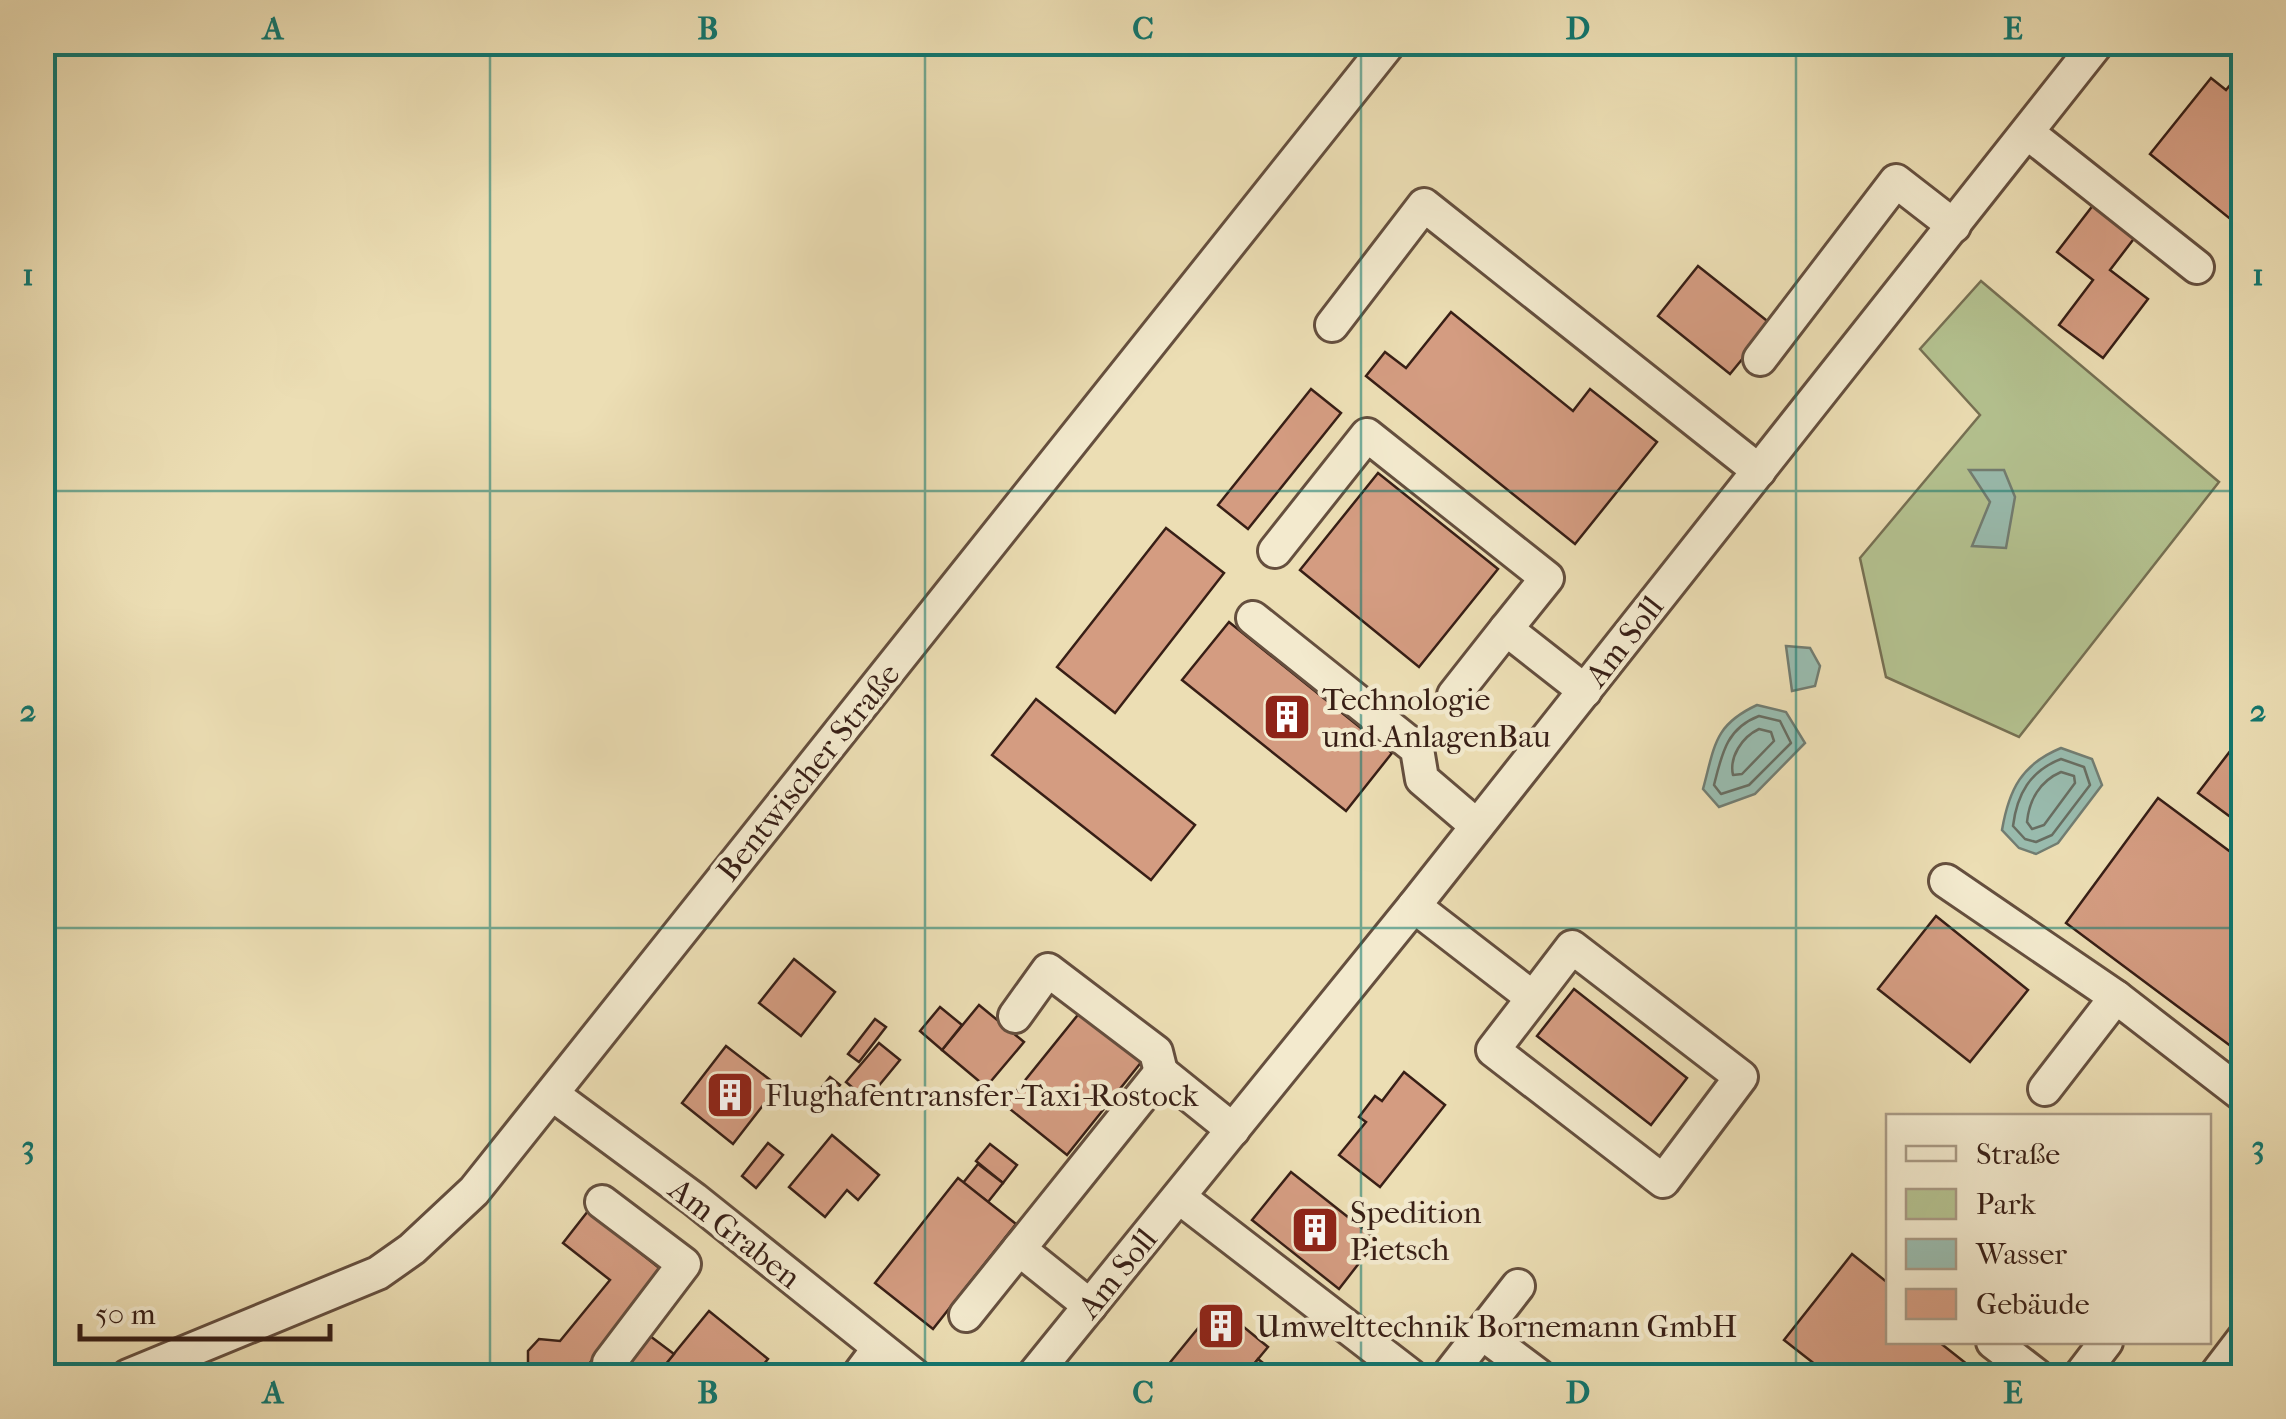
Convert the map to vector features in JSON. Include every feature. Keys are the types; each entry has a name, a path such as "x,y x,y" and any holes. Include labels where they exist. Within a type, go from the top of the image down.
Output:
{"street":[{"name":"Bentwischer Straße","path":"128,1376 378,1272 412,1250 474,1190 1390,42"},
{"name":"Am Soll","path":"1033,1376 1478,826 2098,42"},
{"path":"2028,133 2196,267"},
{"path":"1760,358 1896,182 1954,226"},
{"path":"1332,325 1424,205 1760,471"},
{"path":"1275,551 1367,435 1546,578 1454,695"},
{"path":"1253,618 1417,749 1422,779 1478,826"},
{"path":"1506,629 1584,691"},
{"path":"1946,881 2116,997 2244,1096"},
{"path":"1414,906 1533,998"},
{"path":"1572,947 1742,1078 1663,1180 1493,1050 1533,998 1572,947"},
{"path":"1015,1016 1048,970 1156,1052 1161,1072 1233,1130"},
{"path":"2045,1089 2116,997"},
{"path":"966,1315 1161,1072"},
{"name":"Am Graben","path":"552,1094 694,1199 915,1376"},
{"path":"1178,1196 1411,1376"},
{"path":"659,1245 694,1199"},
{"path":"602,1202 684,1264 609,1362"},
{"path":"1019,1249 1090,1306"},
{"path":"1448,1376 1518,1286"},
{"path":"1482,1333 1539,1376"},
{"path":"2215,1376 2244,1338"},
{"path":"1996,1344 2037,1376"},
{"path":"2080,1376 2104,1344"},
{"path":"858,1376 879,1348"}],"green space":[{"path":"1981,281 2219,482 2019,737 1886,677 1860,558 1980,415 1920,349"}],"water":[{"path":"1969,470 2004,470 2015,497 2006,548 1972,546 1990,502"},
{"path":"1786,646 1810,648 1820,666 1815,686 1792,691"},
{"path":"1757,705 1786,712 1805,743 1755,794 1719,807 1703,789 1714,748 1732,720"},
{"path":"2061,748 2092,759 2102,785 2058,843 2036,854 2019,848 2002,830 2005,815 2013,790 2027,770"}],"building":[{"path":"2244,68 2244,230 2150,154 2211,78 2226,90"},
{"path":"2094,204 2136,236 2110,270 2148,299 2103,358 2059,325 2093,280 2057,252"},
{"path":"1698,266 1771,324 1730,374 1658,316"},
{"path":"1451,312 1573,411 1590,389 1657,442 1575,544 1366,376 1385,352 1406,368"},
{"path":"1311,389 1341,413 1248,529 1218,505"},
{"path":"1378,473 1498,569 1419,667 1300,570"},
{"path":"1166,528 1224,573 1115,713 1057,667"},
{"name":"Technologie und AnlagenBau","path":"1229,622 1392,753 1346,811 1182,680"},
{"path":"1036,699 1195,825 1151,880 992,755"},
{"path":"2244,733 2244,827 2198,793"},
{"path":"2158,798 2244,862 2244,1056 2066,923"},
{"path":"1936,916 2028,990 1970,1062 1878,989"},
{"path":"794,959 835,992 801,1036 759,1003"},
{"path":"1574,989 1687,1078 1651,1125 1537,1036"},
{"path":"979,1005 1024,1042 986,1087 942,1050"},
{"path":"940,1007 962,1025 942,1050 920,1031"},
{"path":"1081,1011 1143,1060 1067,1155 1005,1105"},
{"path":"875,1019 886,1027 859,1062 848,1054"},
{"path":"879,1043 900,1060 867,1100 846,1082"},
{"name":"Flughafentransfer-Taxi-Rostock","path":"726,1046 778,1086 733,1144 682,1103"},
{"path":"1404,1072 1445,1105 1380,1187 1339,1155 1366,1122 1359,1117 1375,1096 1382,1101"},
{"path":"830,1077 840,1085 824,1105 814,1097"},
{"path":"832,1135 879,1175 858,1200 847,1190 825,1217 789,1187"},
{"path":"768,1143 783,1155 756,1188 742,1176"},
{"path":"990,1144 1017,1165 1003,1183 976,1161"},
{"path":"978,1164 1003,1183 988,1202 963,1183"},
{"name":"Spedition Pietsch","path":"1291,1172 1377,1240 1339,1289 1252,1220"},
{"path":"958,1178 1016,1224 933,1329 875,1283"},
{"path":"588,1211 663,1271 581,1374 536,1376 528,1366 528,1351 539,1339 560,1341 610,1280 563,1243"},
{"path":"1852,1254 1886,1281 1886,1344 1942,1344 1982,1376 1830,1376 1784,1340"},
{"name":"Umwelttechnik Bornemann GmbH","path":"1217,1305 1268,1347 1244,1376 1159,1376"},
{"path":"709,1311 768,1359 754,1376 665,1376 659,1372"},
{"path":"646,1333 674,1354 656,1376 632,1376 619,1366"},
{"path":"1258,1359 1280,1376 1245,1376"}],"place":[{"name":"Technologie und AnlagenBau","path":"1287,717"},
{"name":"Flughafentransfer-Taxi-Rostock","path":"730,1095"},
{"name":"Spedition Pietsch","path":"1315,1230"},
{"name":"Umwelttechnik Bornemann GmbH","path":"1221,1326"}]}
